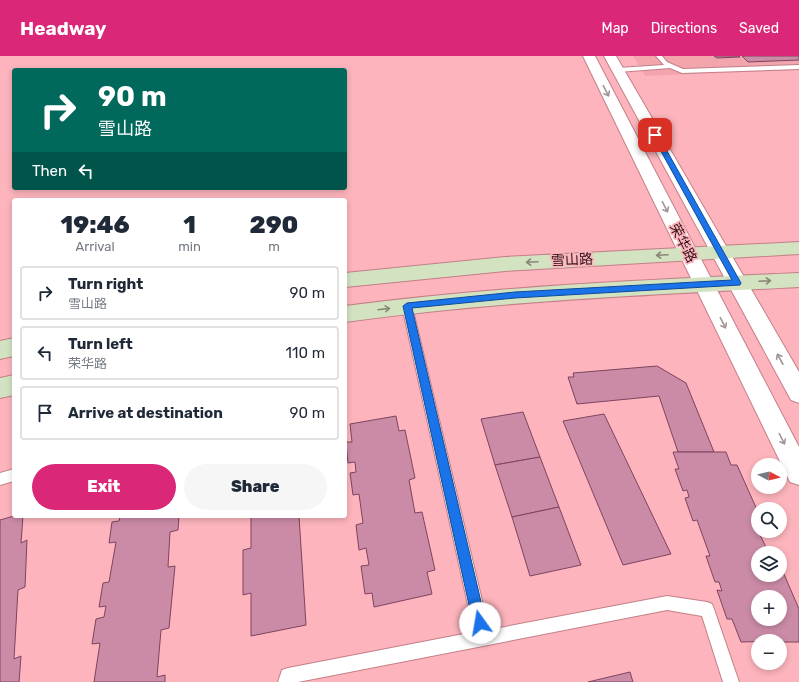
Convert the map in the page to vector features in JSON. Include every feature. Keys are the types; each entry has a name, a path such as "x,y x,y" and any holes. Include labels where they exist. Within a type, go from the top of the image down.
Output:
{"main road":[{"name":"雪山路","path":"347,280 498,264 799,248"},
{"path":"347,314 515,295 799,280"},
{"path":"0,350 12,347"},
{"path":"0,388 12,385"}],"street":[{"name":"荣华路","path":"589,56 799,473"},
{"name":"荣华路","path":"614,63 799,393"}],"lane":[{"path":"659,56 670,66"},
{"path":"614,63 670,66 682,71 799,67"},
{"path":"407,306 483,638"},
{"path":"0,479 12,476"},
{"path":"286,682 288,676 667,602 707,609 731,682"}],"shaded area":[{"path":"633,56 799,56 799,70 645,76"}],"building":[{"path":"714,56 739,56 740,57 717,58"},
{"path":"742,56 799,56 799,60 748,62"},
{"path":"657,366 686,383 714,452 678,452 659,396 577,404 568,377 574,377 573,373"},
{"path":"523,412 540,457 495,465 481,419"},
{"path":"604,414 671,554 623,565 563,421"},
{"path":"396,416 399,431 405,430 415,478 409,480 415,513 422,512 435,570 427,572 432,594 374,607 372,593 365,594 361,566 369,565 366,548 359,550 356,525 363,523 359,494 353,495 350,473 356,472 355,462 348,463 347,442 352,442 350,424"},
{"path":"673,452 726,452 731,465 737,465 754,502 751,502 751,538 762,538 766,546 751,546 751,582 787,581 799,609 799,642 787,642 787,634 751,634 751,642 741,642 732,619 727,619 717,590 722,591 719,582 715,582 706,556 710,556 697,520 693,521 685,498 689,497 687,490 683,491 675,469 679,469"},
{"path":"540,457 559,507 512,517 495,465"},
{"path":"559,507 581,565 530,576 512,517"},
{"path":"12,517 12,518 23,518 21,543 27,540 25,587 18,590 14,659 21,656 19,682 0,682 0,520"},
{"path":"120,518 179,518 178,530 170,532 168,567 175,566 169,628 161,630 157,677 165,675 165,682 94,682 100,643 92,644 96,619 104,617 106,606 99,607 103,583 109,582 116,542 109,543 112,522 119,521"},
{"path":"251,518 299,518 306,625 251,636 251,593 243,595 243,550 251,548"},
{"path":"630,672 633,682 588,682"}],"route":[{"path":"480,623 407,306 515,295 737,283 655,135"}]}
